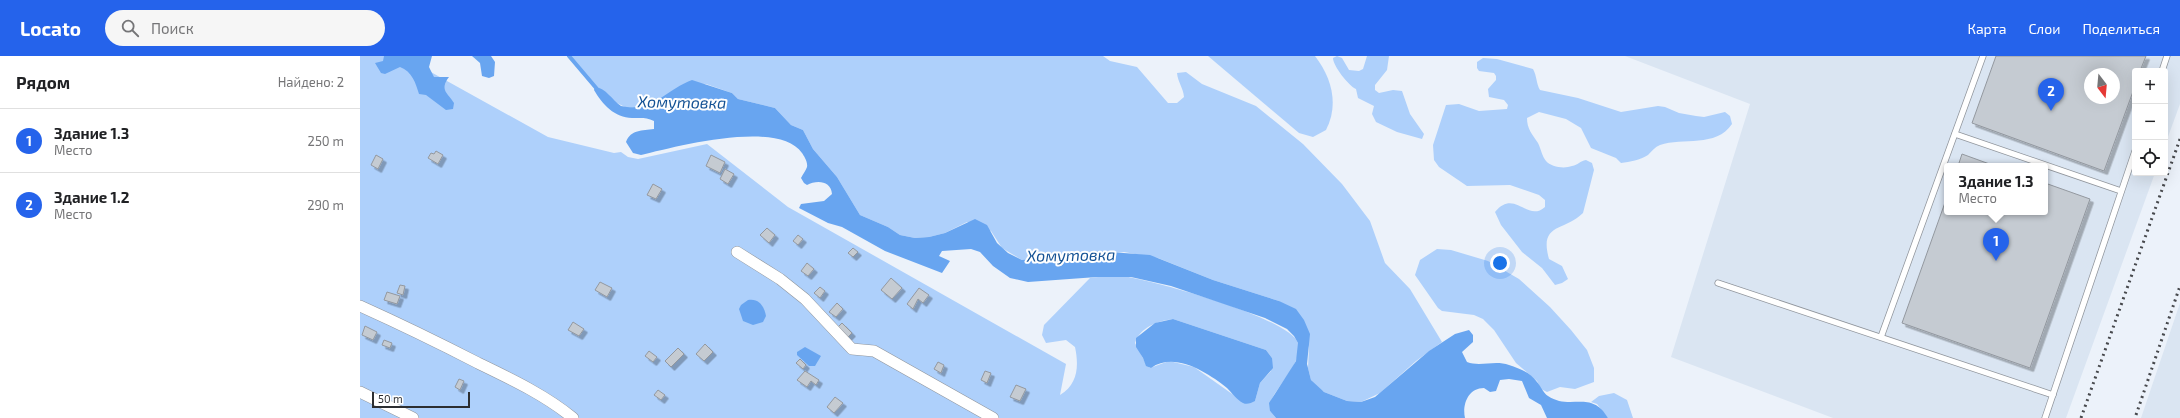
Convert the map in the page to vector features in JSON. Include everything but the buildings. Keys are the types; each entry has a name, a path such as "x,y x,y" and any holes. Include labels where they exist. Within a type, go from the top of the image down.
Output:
{"street":[{"path":"737,252 780,279 805,299 852,349 874,351 993,418"},
{"path":"360,306 404,325 515,382 561,408 573,418"},
{"path":"360,392 413,418"}],"lane":[{"path":"1945,163 1983,56"},
{"path":"2163,68 2167,56"},
{"path":"1955,134 2038,163"},
{"path":"2045,418 2132,160"},
{"path":"1882,337 1944,165"},
{"path":"2048,166 2121,192"},
{"path":"1718,283 2053,395"}],"shaded area":[{"path":"360,56 402,56 548,137 614,153 621,152 628,157 638,159 707,144 788,207 1066,364 1060,395 1070,386 1076,374 1077,361 1075,347 1066,340 1046,343 1042,335 1044,325 1090,278 1123,276 1148,281 1223,303 1272,323 1289,333 1298,343 1299,350 1290,372 1271,400 1270,411 1276,418 360,418","holes":["1173,319 1266,350 1272,358 1271,371 1260,383 1255,401 1235,396 1194,367 1169,361 1150,368 1145,362 1135,343 1137,337 1145,329 1161,321"]},
{"path":"569,56 1103,56 1110,61 1137,67 1168,103 1177,103 1184,97 1177,73 1186,72 1202,84 1256,106 1303,144 1342,184 1370,221 1385,263 1410,289 1442,342 1416,361 1380,393 1361,402 1347,401 1324,392 1311,380 1308,368 1309,347 1279,301 1213,280 1158,258 1124,252 1022,260 1002,248 991,231 967,222 945,233 929,237 915,238 900,235 888,227 860,215 837,177 813,149 803,130 791,125 775,108 738,99 732,93 706,84 686,83 656,103 647,106 627,108 615,102 598,87 595,87"},
{"path":"1208,56 1315,56 1326,73 1332,92 1332,111 1326,130 1313,137 1299,133"},
{"path":"1337,56 1342,58 1349,70 1359,71 1363,69 1367,56 1389,56 1387,70 1375,85 1375,90 1379,93 1393,90 1402,91 1410,114 1424,134 1422,139 1397,132 1376,122 1372,114 1374,106 1358,98 1356,89 1338,71 1333,58"},
{"path":"1625,56 2180,56 2180,104 2168,137 2168,68 2132,68 2132,176 2154,176 2066,418 1833,418 1671,357 1750,104"},
{"path":"1483,58 1497,59 1533,69 1540,90 1578,98 1621,112 1658,106 1665,107 1679,113 1704,117 1725,112 1730,116 1732,124 1717,136 1708,139 1660,145 1645,157 1621,163 1616,158 1591,148 1581,128 1566,119 1539,112 1527,118 1530,131 1548,163 1558,167 1565,167 1586,160 1592,163 1594,170 1583,213 1555,230 1547,239 1549,259 1562,266 1568,279 1555,285 1542,268 1522,252 1501,225 1495,212 1502,206 1509,203 1532,211 1539,211 1545,207 1545,200 1539,195 1510,185 1467,186 1439,167 1434,160 1433,145 1446,105 1459,104 1479,111 1507,109 1508,105 1504,100 1489,97 1488,89 1496,80 1496,76 1494,73 1479,71 1477,68 1477,62"},
{"path":"1437,249 1451,250 1488,261 1519,279 1550,307 1587,350 1594,368 1594,382 1575,389 1560,387 1547,392 1541,389 1537,381 1516,363 1494,330 1483,319 1474,315 1442,311 1438,308 1415,275 1420,260"},
{"path":"2180,303 2180,418 2141,418"},
{"path":"1614,393 1627,400 1633,418 1608,418 1597,404 1591,402 1599,396"}],"water":[{"path":"384,56 432,56 429,67 434,77 449,77 446,81 445,88 447,94 454,103 453,109 446,110 426,95 419,94 413,78 408,72 400,67 385,74 381,73 375,63 383,61"},
{"path":"472,56 491,56 495,62 494,76 489,78 482,76 480,63"},
{"path":"692,80 732,93 738,99 775,108 791,125 803,130 813,149 837,177 860,215 888,227 900,235 915,238 929,237 945,233 975,219 987,225 997,243 1008,253 1022,260 1097,251 1150,255 1213,280 1279,301 1296,309 1304,320 1310,334 1307,364 1311,380 1324,392 1347,401 1361,402 1375,397 1429,351 1455,334 1469,330 1473,335 1473,342 1462,352 1467,362 1477,364 1504,364 1517,368 1531,376 1548,396 1564,402 1587,402 1595,404 1608,418 1547,418 1541,405 1529,398 1522,381 1509,379 1500,380 1496,391 1490,392 1484,388 1478,389 1470,394 1465,403 1465,418 1276,418 1270,411 1269,403 1296,361 1298,343 1287,329 1265,318 1171,286 1131,277 1097,277 1028,282 1010,278 993,266 980,252 971,249 942,251 939,256 950,261 942,273 885,251 842,227 828,223 799,208 801,204 824,201 832,194 829,186 822,182 815,182 807,185 804,183 801,178 807,167 805,157 790,143 772,138 725,138 641,155 633,153 626,142 628,138 637,131 654,129 654,121 646,118 620,116 605,105 594,90 595,87 606,92 621,106 642,106"},
{"path":"748,300 755,300 762,306 766,316 763,322 753,325 743,321 739,309 741,305"},
{"path":"1173,319 1266,350 1272,358 1273,368 1260,383 1255,401 1244,404 1219,382 1191,366 1170,362 1160,363 1151,368 1146,366 1136,347 1136,338 1155,323"},
{"path":"805,347 821,356 815,366 809,366 797,355 797,352"}],"waterway":[{"name":"Хомутовка","path":"569,56 597,89"}],"railway":[{"path":"2081,418 2180,139"},
{"path":"2136,415 2180,286"}],"place":[{"name":"Здание 1.2","path":"2051,111"},
{"name":"Здание 1.3","path":"1996,261"}]}
